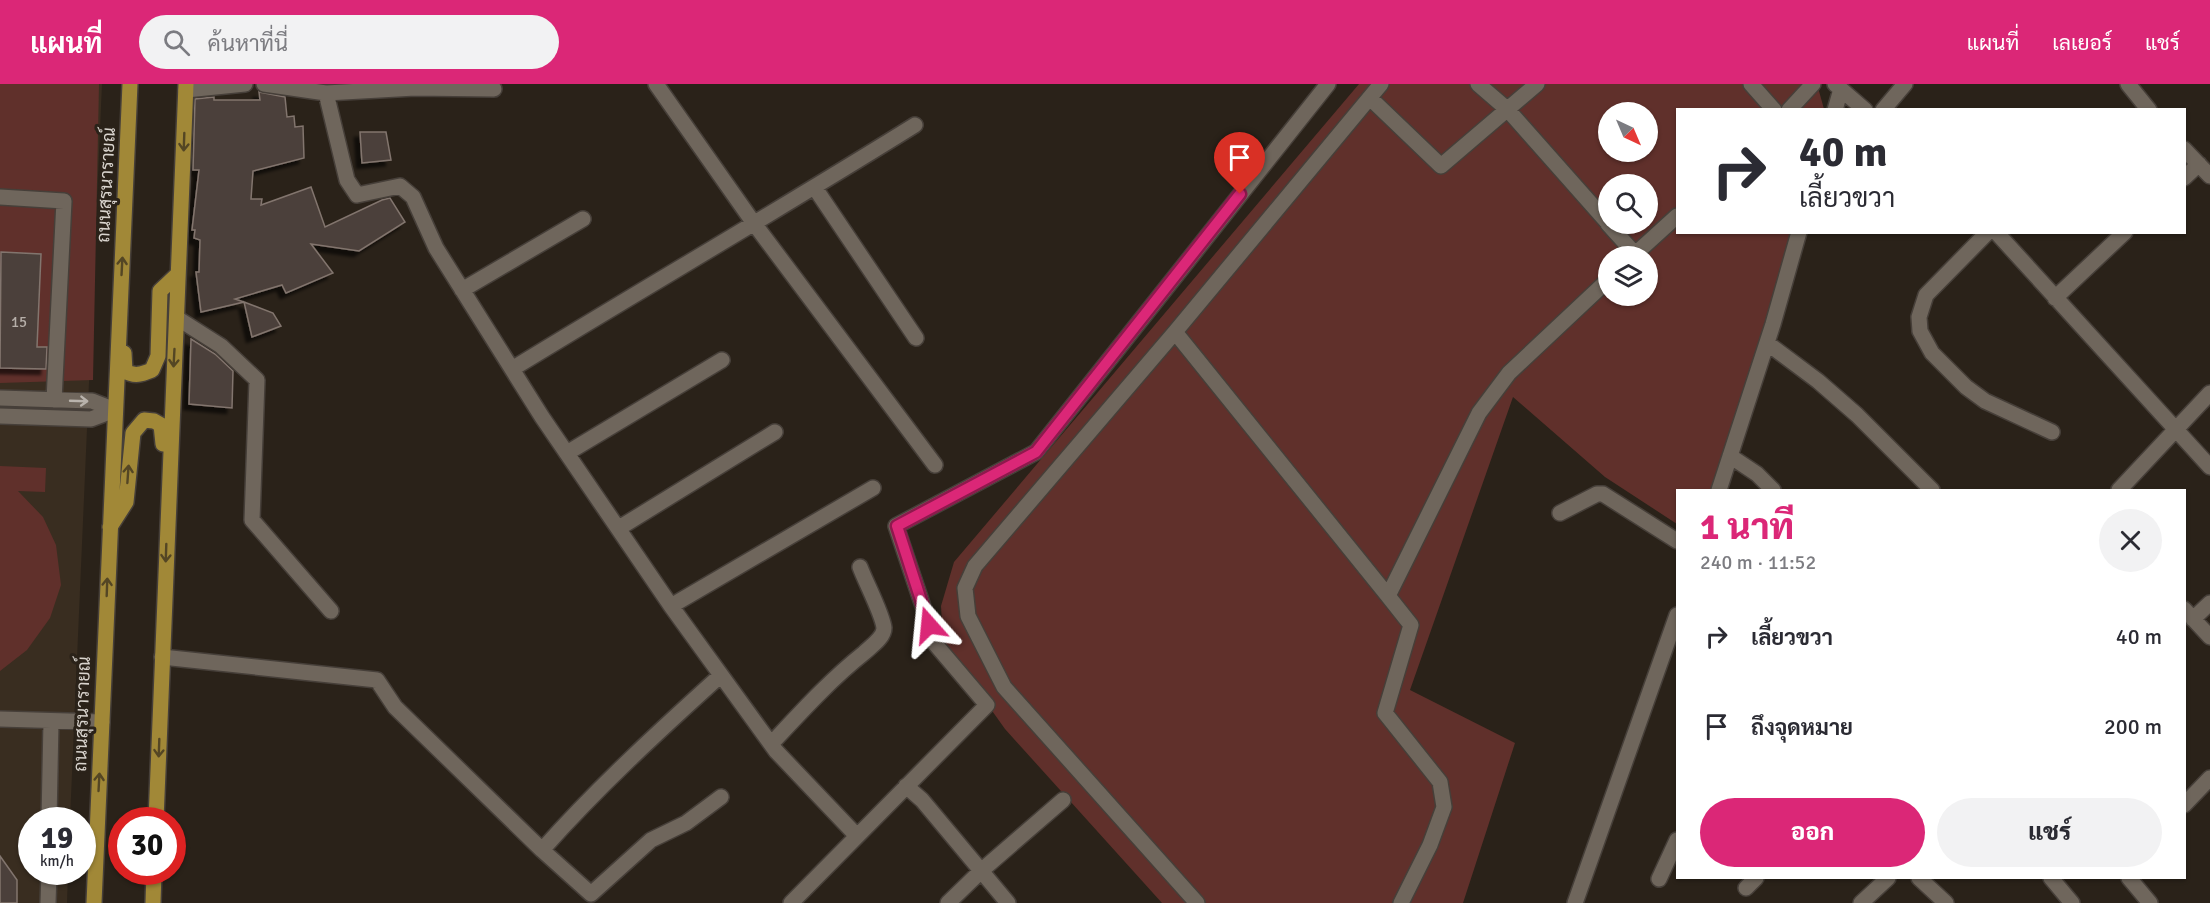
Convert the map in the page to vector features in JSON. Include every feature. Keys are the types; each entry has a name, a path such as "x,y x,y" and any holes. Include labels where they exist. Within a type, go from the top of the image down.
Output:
{"main road":[{"name":"ถนนสุรนารายณ์","path":"94,903 130,84"},
{"name":"ถนนสุรนารายณ์","path":"156,807 186,87"},
{"name":"ถนนสุรนารายณ์","path":"121,289 125,371 131,375 140,375 153,370 158,356 160,291 178,274"},
{"name":"ถนนสุรนารายณ์","path":"110,527 126,502 133,433 144,420 154,421 161,425 168,495"},
{"path":"153,903 154,885"}],"street":[{"path":"186,87 245,84"},
{"path":"264,84 326,93 415,88 494,89"},
{"path":"656,84 753,222 935,465"},
{"path":"791,903 987,705 936,645 897,526 1036,452 1328,84"},
{"path":"1197,903 1004,687 968,616 965,588 975,566 1175,332 1382,84"},
{"path":"1478,84 1508,110 1598,212"},
{"path":"1370,98 1441,166 1537,84"},
{"path":"1751,84 1772,108"},
{"path":"1791,108 1813,84"},
{"path":"1885,108 1905,84"},
{"path":"2128,84 2147,108"},
{"path":"1835,108 1838,86"},
{"path":"1838,86 1863,108"},
{"path":"326,93 347,180 357,195 400,186 413,197 436,248 462,290 567,453 671,606 771,744 856,836"},
{"path":"512,369 753,222 815,188 915,125"},
{"path":"2186,151 2210,176"},
{"path":"2186,176 2199,164"},
{"path":"815,188 916,338"},
{"path":"0,197 64,201 54,400"},
{"path":"1646,246 1676,217"},
{"path":"462,290 584,219"},
{"path":"1617,234 1627,246"},
{"path":"1719,489 1767,343 1798,234"},
{"path":"1986,234 1926,294 1919,317 1920,332 1932,353 1966,387 1984,401 2052,432"},
{"path":"1998,234 2210,467"},
{"path":"2055,298 2123,234"},
{"path":"1388,596 1479,413 1509,373 1598,289"},
{"path":"177,318 221,346 257,381 252,520 331,611"},
{"path":"1175,332 1411,625 1385,713 1440,782 1444,807 1430,845 1401,903"},
{"path":"1767,343 1818,381 1849,408 1931,489"},
{"path":"567,453 722,360"},
{"path":"2120,489 2210,393"},
{"path":"0,398 92,401 115,410"},
{"path":"0,416 91,419 115,410"},
{"path":"619,528 775,432"},
{"path":"1730,456 1756,474 1772,489"},
{"path":"671,606 873,488"},
{"path":"1560,513 1597,494 1604,494 1676,540"},
{"path":"771,744 838,674 873,645 882,633 884,628 879,612 860,567"},
{"path":"2210,603 2189,614 2210,637"},
{"path":"1575,903 1673,642 1676,622"},
{"path":"162,657 377,680 395,707 542,850 591,894 651,840 686,823 721,797"},
{"path":"542,850 574,814 640,748 721,675"},
{"path":"0,719 102,722"},
{"path":"50,807 58,722"},
{"path":"2186,803 2210,777"},
{"path":"906,786 922,800 1008,903"},
{"path":"948,903 981,871 1063,800"},
{"path":"1659,879 1676,842"},
{"path":"1861,903 1887,879"},
{"path":"1920,879 1946,903"},
{"path":"2052,879 2072,903"},
{"path":"2130,879 2150,903"},
{"path":"48,903 49,885"}],"shaded area":[{"path":"0,84 102,84 71,807 18,807 18,885 68,885 67,903 0,903"},
{"path":"0,84 99,84 93,380 0,383"},
{"path":"1359,84 1817,84 1824,108 1676,108 1676,234 1798,234 1719,489 1676,489 1676,523 1605,477 1513,397 1410,690 1515,743 1463,903 1162,903 1005,729 943,642 941,606 954,562"},
{"path":"0,466 46,468 45,492 18,491 43,517 56,545 61,585 50,618 27,650 0,671"}],"building":[{"path":"259,92 285,97 287,117 294,116 295,127 303,126 304,158 253,171 251,199 262,199 261,205 311,187 325,227 390,198 405,222 359,251 311,244 333,273 286,293 282,285 235,299 244,302 201,312 196,272 199,272 200,240 194,238 195,230 192,230 199,170 193,170 195,99 214,97 214,100 260,100"},
{"path":"360,132 386,132 391,160 362,163"},
{"path":"1,252 41,254 37,347 47,347 46,369 0,368"},
{"path":"244,302 273,313 281,326 252,337"},
{"path":"191,339 215,354 233,371 232,408 189,404"},
{"path":"0,856 17,880 17,903 0,903"}],"route":[{"path":"929,625 897,526 1036,452 1240,194"}]}
